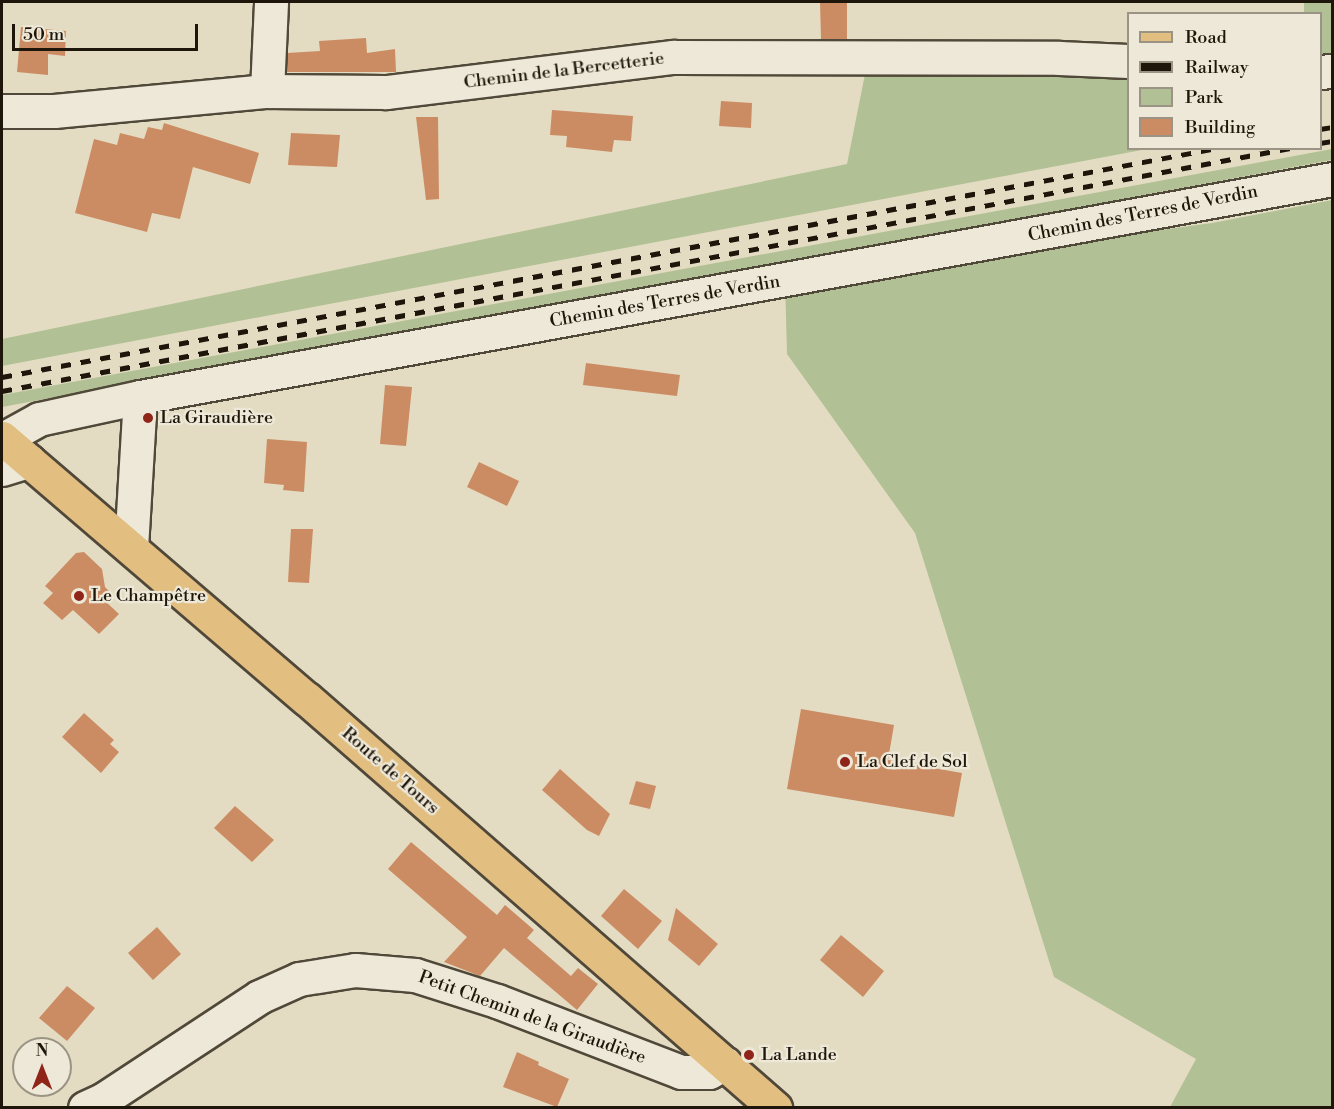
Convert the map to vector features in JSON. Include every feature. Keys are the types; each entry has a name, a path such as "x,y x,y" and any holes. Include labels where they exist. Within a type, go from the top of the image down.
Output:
{"main road":[{"name":"Route de Tours","path":"9,452 131,548 775,1107"}],"street":[{"path":"267,92 271,2"},
{"name":"Chemin de la Bercetterie","path":"2,111 54,111 267,92 386,92 673,57 1059,58 1127,61"},
{"name":"Chemin des Terres de Verdin","path":"9,452 39,419 140,397 1332,179"},
{"path":"131,548 140,397"},
{"name":"Petit Chemin de la Giraudière","path":"85,1107 104,1099 259,997 299,979 355,970 416,975 497,1001 681,1072 709,1072 725,1063"}],"green space":[{"path":"1304,2 1332,2 1332,76 1322,79 1322,12 1304,12"},
{"path":"867,64 1127,76 1127,150 1142,150 2,366 2,339 847,164"},
{"path":"1332,149 1332,160 2,407 2,395"},
{"path":"1332,200 1332,1107 1170,1107 1196,1059 1054,977 915,533 787,354 785,280 1212,223"}],"building":[{"path":"820,2 847,2 847,39 821,39"},
{"path":"21,27 66,31 65,56 48,54 48,75 17,72"},
{"path":"366,38 367,53 395,49 396,72 287,72 287,53 320,51 319,41"},
{"path":"721,101 752,103 751,128 719,126"},
{"path":"552,110 633,116 631,141 614,140 612,152 566,147 567,136 550,135"},
{"path":"416,117 438,117 439,199 426,200"},
{"path":"164,123 259,153 250,184 193,167 180,219 152,213 147,232 75,213 94,139 117,145 120,133 144,139 148,127 162,130"},
{"path":"291,133 340,135 337,167 288,165"},
{"path":"586,363 680,375 677,396 583,385"},
{"path":"385,385 412,387 406,446 380,444"},
{"path":"267,439 307,442 304,492 283,490 284,485 264,483"},
{"path":"479,462 519,481 507,506 467,487"},
{"path":"291,529 313,529 309,583 288,582"},
{"name":"Le Champêtre","path":"84,552 102,569 105,587 111,593 104,600 119,614 99,634 73,610 62,620 43,603 53,593 45,586 76,553"},
{"name":"La Clef de Sol","path":"801,709 894,725 888,760 962,773 954,817 787,789"},
{"path":"84,713 114,740 110,744 119,752 101,773 62,737"},
{"path":"560,769 610,814 599,836 587,830 542,790"},
{"path":"636,781 656,786 650,809 629,804"},
{"path":"235,806 274,840 252,862 214,828"},
{"path":"411,842 497,915 505,905 534,930 527,938 571,976 578,968 598,984 577,1010 504,948 480,976 444,962 467,937 388,869"},
{"path":"624,889 662,921 638,949 601,916"},
{"path":"676,908 718,944 699,966 668,940"},
{"path":"157,927 181,954 153,980 128,953"},
{"path":"841,935 884,971 863,997 820,960"},
{"path":"67,986 95,1008 70,1037 62,1037 39,1018"},
{"path":"517,1052 539,1062 538,1065 569,1079 557,1107 503,1087"}],"railway":[{"path":"1322,129 1332,127"},
{"path":"1322,143 1332,141"},
{"path":"2,377 1206,150"},
{"path":"2,391 1279,150"}],"place":[{"name":"La Giraudière","path":"148,418"},
{"name":"Le Champêtre","path":"79,596"},
{"name":"La Clef de Sol","path":"845,762"},
{"name":"La Lande","path":"749,1055"}]}
